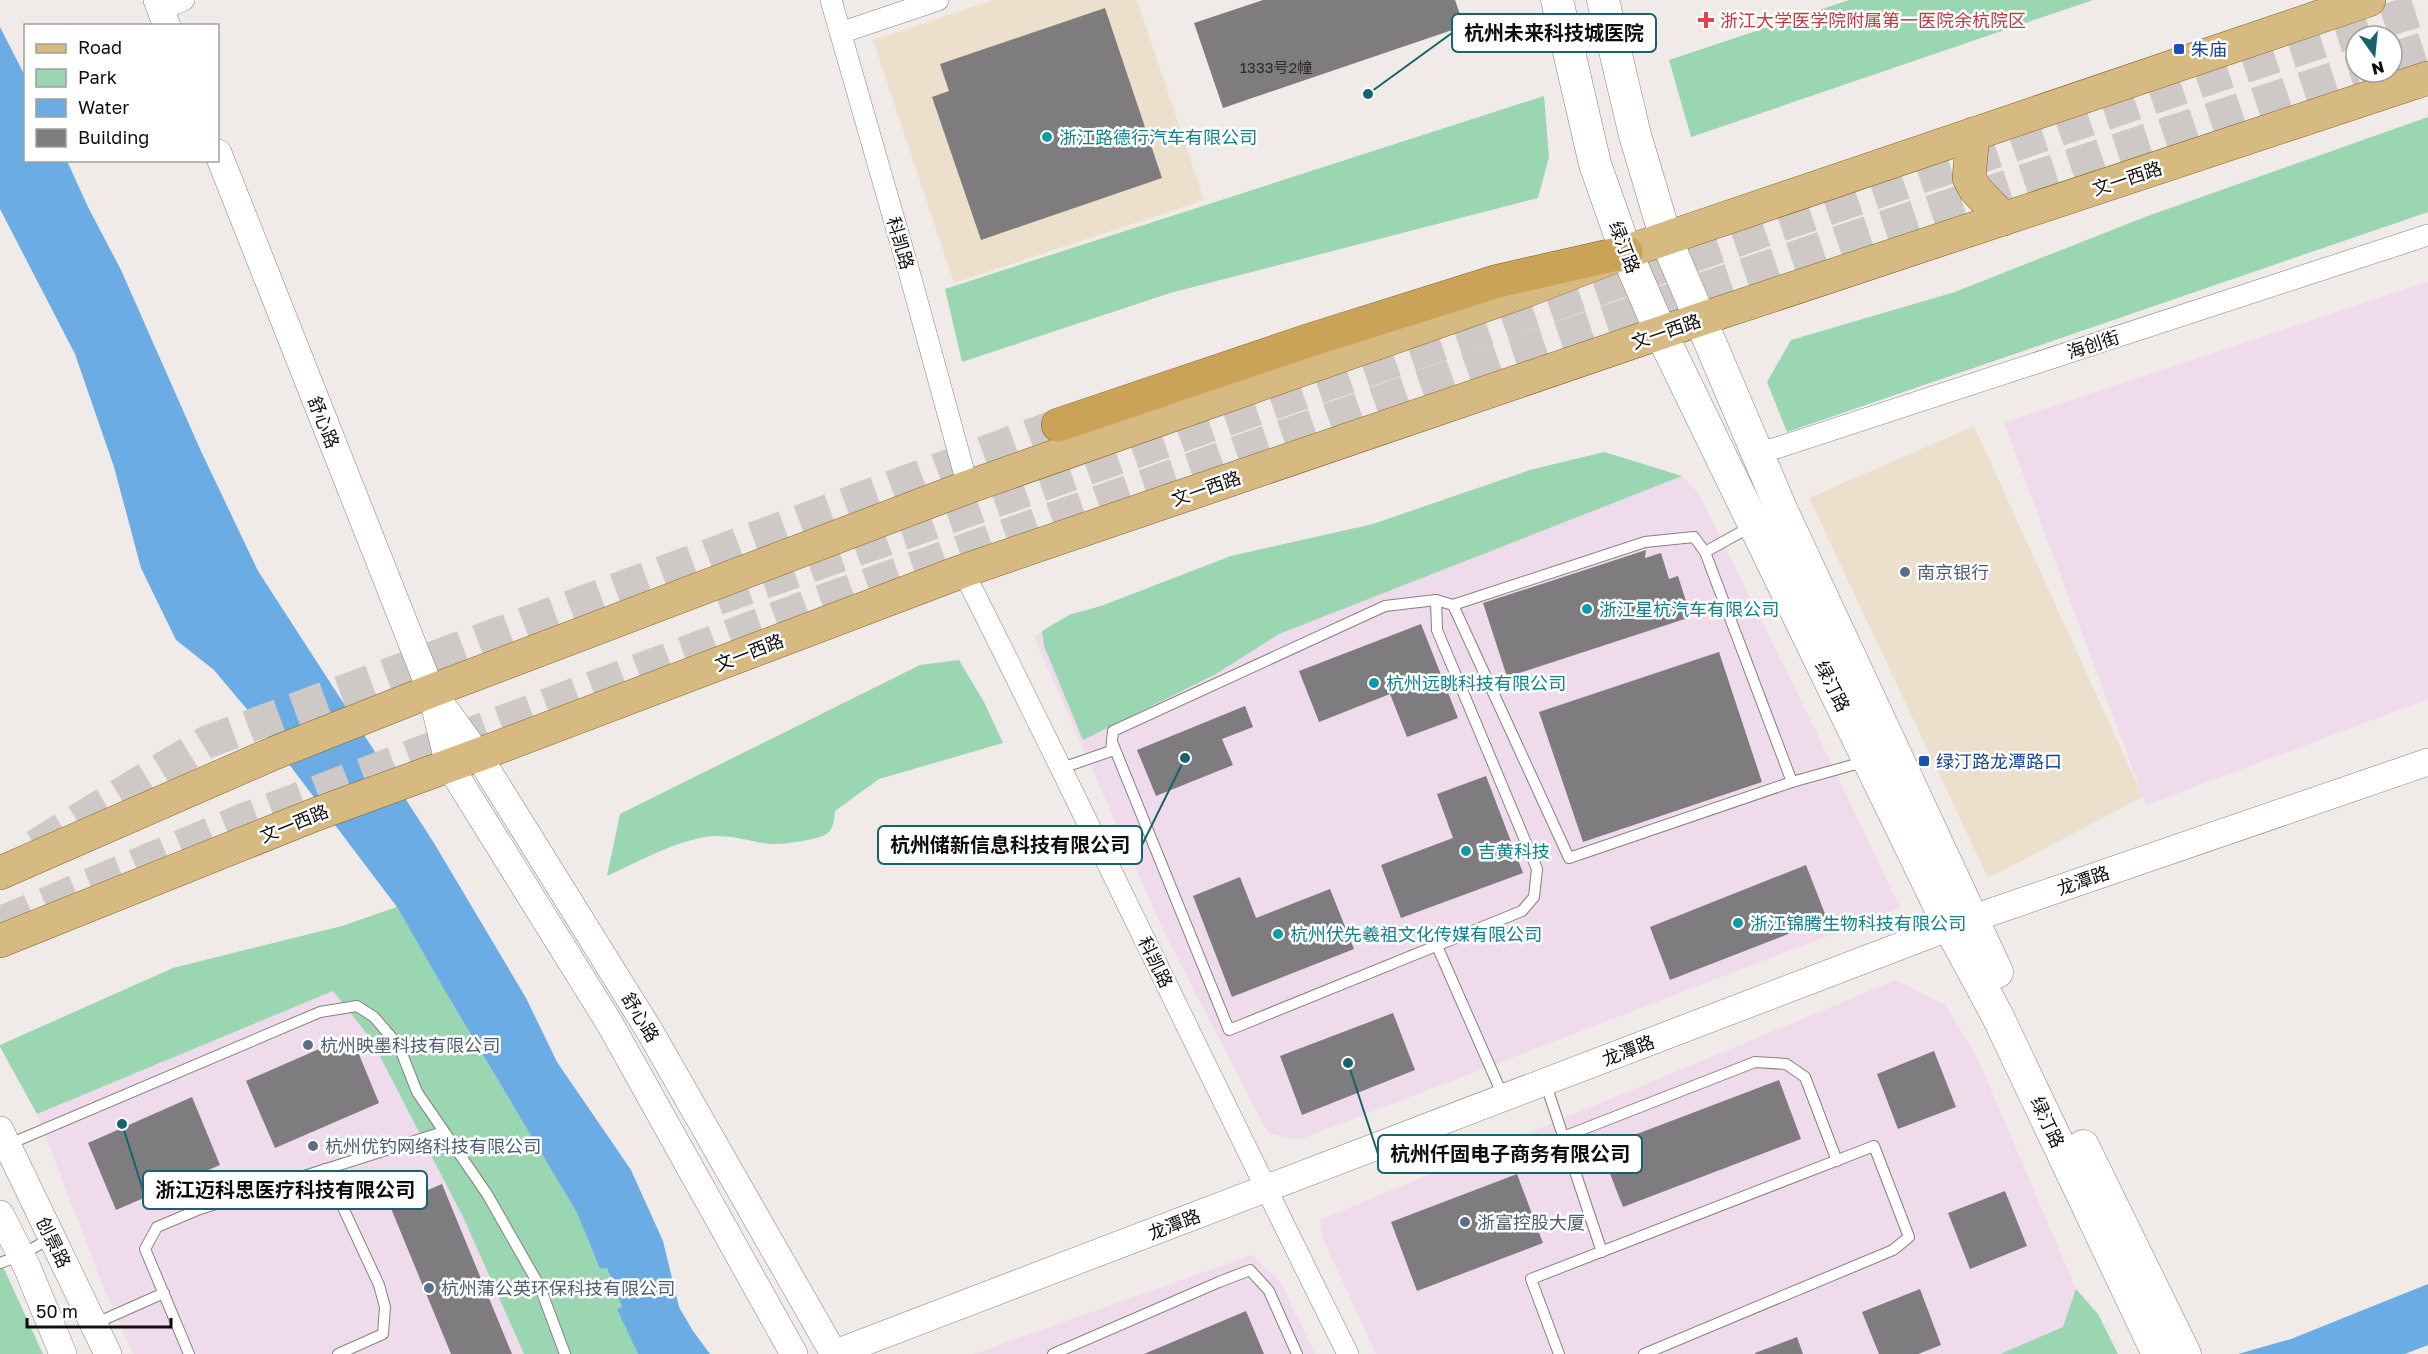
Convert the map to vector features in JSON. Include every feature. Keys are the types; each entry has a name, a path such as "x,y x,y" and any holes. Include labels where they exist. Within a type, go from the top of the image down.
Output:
{"highway":[{"path":"1058,425 1310,340 1498,281 1626,252"}],"main road":[{"name":"绿汀路","path":"1557,0 1595,164 1626,252 1661,333 1753,526 1870,760 1960,923 2185,1354"},
{"name":"绿汀路","path":"1603,0 1635,135 1666,239 1960,923 1997,1015 2158,1354"},
{"path":"0,873 371,713 968,487 1528,290 1626,252 2369,0"},
{"name":"文一西路","path":"0,941 314,815 963,571 1701,319 2428,78"},
{"path":"1973,134 1969,178 1975,189 2004,219"}],"street":[{"name":"科凯路","path":"831,0 910,274 968,487"},
{"path":"840,33 938,0"},
{"name":"舒心路","path":"219,156 431,691 464,760 794,1354"},
{"name":"海创街","path":"1758,454 2428,235"},
{"name":"科凯路","path":"963,571 1062,768 1348,1354"},
{"name":"舒心路","path":"464,760 649,1030 834,1354"},
{"name":"龙潭路","path":"834,1354 1960,923 2428,762"},
{"name":"创景路","path":"4,1137 108,1354"},
{"name":"创景路","path":"0,1214 16,1262 63,1354"},
{"path":"56,1245 95,1354"},
{"path":"16,1262 71,1354"}],"lane":[{"path":"1705,552 1753,526"},
{"path":"1062,768 1111,751 1113,731 1385,606 1436,600 1453,605 1645,542 1694,537 1705,552 1792,782"},
{"path":"1112,742 1229,1029 1522,911 1534,897 1537,869 1437,630 1436,600"},
{"path":"1453,605 1569,858 1792,782 1870,760"},
{"path":"1437,945 1503,1098"},
{"path":"4,1137 320,1012 357,1006 374,1017 399,1046 417,1092 487,1194 540,1287 565,1354"},
{"path":"1563,1137 1755,1062 1786,1064 1805,1077 1837,1161"},
{"path":"1545,1082 1602,1252"},
{"path":"189,1354 145,1249 157,1227 200,1209 443,1132"},
{"path":"1559,1354 1531,1279 1874,1146 1909,1238 1893,1250 1644,1354"},
{"path":"324,1169 379,1285 385,1307 383,1334 338,1354"},
{"path":"16,1262 56,1245"},
{"path":"1053,1354 1250,1270 1269,1292 1297,1354"},
{"path":"94,1324 164,1293"}],"shaded area":[{"path":"993,0 1137,0 1204,200 954,283 873,40"},
{"path":"2428,282 2428,699 2146,805 2004,423"},
{"path":"1974,426 2143,797 1988,878 1809,498"},
{"path":"1604,452 1682,476 1699,494 1900,908 1298,1140 1268,1133 1164,932 1034,637 1069,615 1101,606 1231,556 1373,524 1530,470"},
{"path":"1896,980 1946,1006 1977,1057 2076,1289 2063,1327 1999,1354 1376,1354 1324,1241 1320,1220"},
{"path":"333,991 371,1039 464,1219 524,1354 133,1354 103,1286 37,1114"},
{"path":"1252,1255 1280,1281 1315,1354 974,1354"}],"green space":[{"path":"1849,0 2093,0 1691,137 1669,60"},
{"path":"1544,96 1549,157 1538,198 1170,293 962,362 945,289"},
{"path":"2428,117 2428,212 1787,432 1767,382 1791,340 1955,292 2145,217"},
{"path":"1604,452 1682,476 1279,634 1216,674 1083,740 1044,646 1042,631 1069,615 1101,606 1231,556 1373,524 1530,470"},
{"path":"959,660 984,702 1003,743 879,779 835,811 830,831 824,836 800,842 774,844 729,837 705,837 667,848 607,876 620,814 920,665"},
{"path":"397,907 577,1213 600,1269 607,1268 622,1307 618,1309 638,1354 524,1354 464,1219 371,1039 333,991 37,1114 0,1047 0,1045 173,968 342,926"},
{"path":"0,1260 43,1354 0,1354"},
{"path":"2076,1289 2098,1314 2118,1354 2000,1354 2063,1327"}],"water":[{"path":"0,27 24,74 24,162 67,162 121,270 200,449 258,571 434,843 526,998 557,1062 631,1170 663,1241 679,1307 710,1354 638,1354 617,1309 622,1307 607,1268 600,1269 577,1213 397,907 251,714 214,670 176,640 141,568 114,467 75,354 0,209"},
{"path":"2428,1284 2428,1345 2405,1354 2238,1354 2291,1339"}],"building":[{"path":"1263,0 1455,0 1464,26 1223,108 1194,23"},
{"name":"浙江路德行汽车有限公司","path":"1105,8 1162,178 981,240 932,97 949,91 940,64"},
{"name":"浙江星杭汽车有限公司","path":"1646,550 1645,558 1661,553 1669,579 1678,576 1691,617 1507,677 1483,603"},
{"name":"杭州远眺科技有限公司","path":"1421,624 1458,718 1407,737 1390,694 1319,722 1299,671"},
{"path":"1719,652 1762,782 1583,842 1539,712"},
{"path":"1245,706 1253,727 1222,739 1233,765 1156,796 1137,750"},
{"name":"吉黄科技","path":"1486,776 1523,873 1401,918 1381,865 1453,838 1437,794"},
{"name":"浙江锦腾生物科技有限公司","path":"1806,865 1827,919 1670,980 1650,927"},
{"name":"杭州伏先羲祖文化传媒有限公司","path":"1240,877 1256,918 1330,889 1354,949 1232,997 1193,896"},
{"path":"1393,1013 1415,1070 1302,1115 1280,1056"},
{"path":"351,1035 379,1103 275,1148 246,1081"},
{"path":"1934,1051 1956,1107 1898,1129 1877,1074"},
{"path":"1779,1080 1801,1139 1623,1207 1600,1148"},
{"path":"192,1097 220,1165 116,1210 88,1143"},
{"path":"1517,1174 1543,1243 1417,1291 1391,1222"},
{"path":"442,1184 512,1354 451,1354 390,1206"},
{"path":"2005,1191 2027,1246 1970,1269 1948,1213"},
{"path":"1920,1289 1941,1345 1918,1354 1879,1354 1862,1312"},
{"path":"1246,1311 1264,1354 1144,1354"},
{"path":"1797,1337 1803,1354 1755,1354 1755,1353"}],"tunnel":[{"path":"717,599 1778,226 2228,72 2428,7"},
{"path":"2404,55 2428,47"},
{"path":"0,923 245,819 811,605 1507,356 1860,235 2344,75"},
{"path":"35,846 207,742 1058,425"}],"place":[{"name":"浙江大学医学院附属第一医院余杭院区","path":"1706,20"},
{"name":"朱庙","path":"2179,49"},
{"name":"杭州未来科技城医院","path":"1368,94"},
{"name":"浙江路德行汽车有限公司","path":"1047,137"},
{"name":"南京银行","path":"1905,572"},
{"name":"浙江星杭汽车有限公司","path":"1587,609"},
{"name":"杭州远眺科技有限公司","path":"1374,683"},
{"name":"杭州储新信息科技有限公司","path":"1185,758"},
{"name":"绿汀路龙潭路口","path":"1924,761"},
{"name":"吉黄科技","path":"1466,851"},
{"name":"浙江锦腾生物科技有限公司","path":"1738,923"},
{"name":"杭州伏先羲祖文化传媒有限公司","path":"1278,934"},
{"name":"杭州映墨科技有限公司","path":"308,1045"},
{"name":"杭州仟固电子商务有限公司","path":"1348,1063"},
{"name":"浙江迈科思医疗科技有限公司","path":"122,1124"},
{"name":"杭州优钓网络科技有限公司","path":"313,1146"},
{"name":"浙富控股大厦","path":"1465,1222"},
{"name":"杭州蒲公英环保科技有限公司","path":"429,1288"}]}
